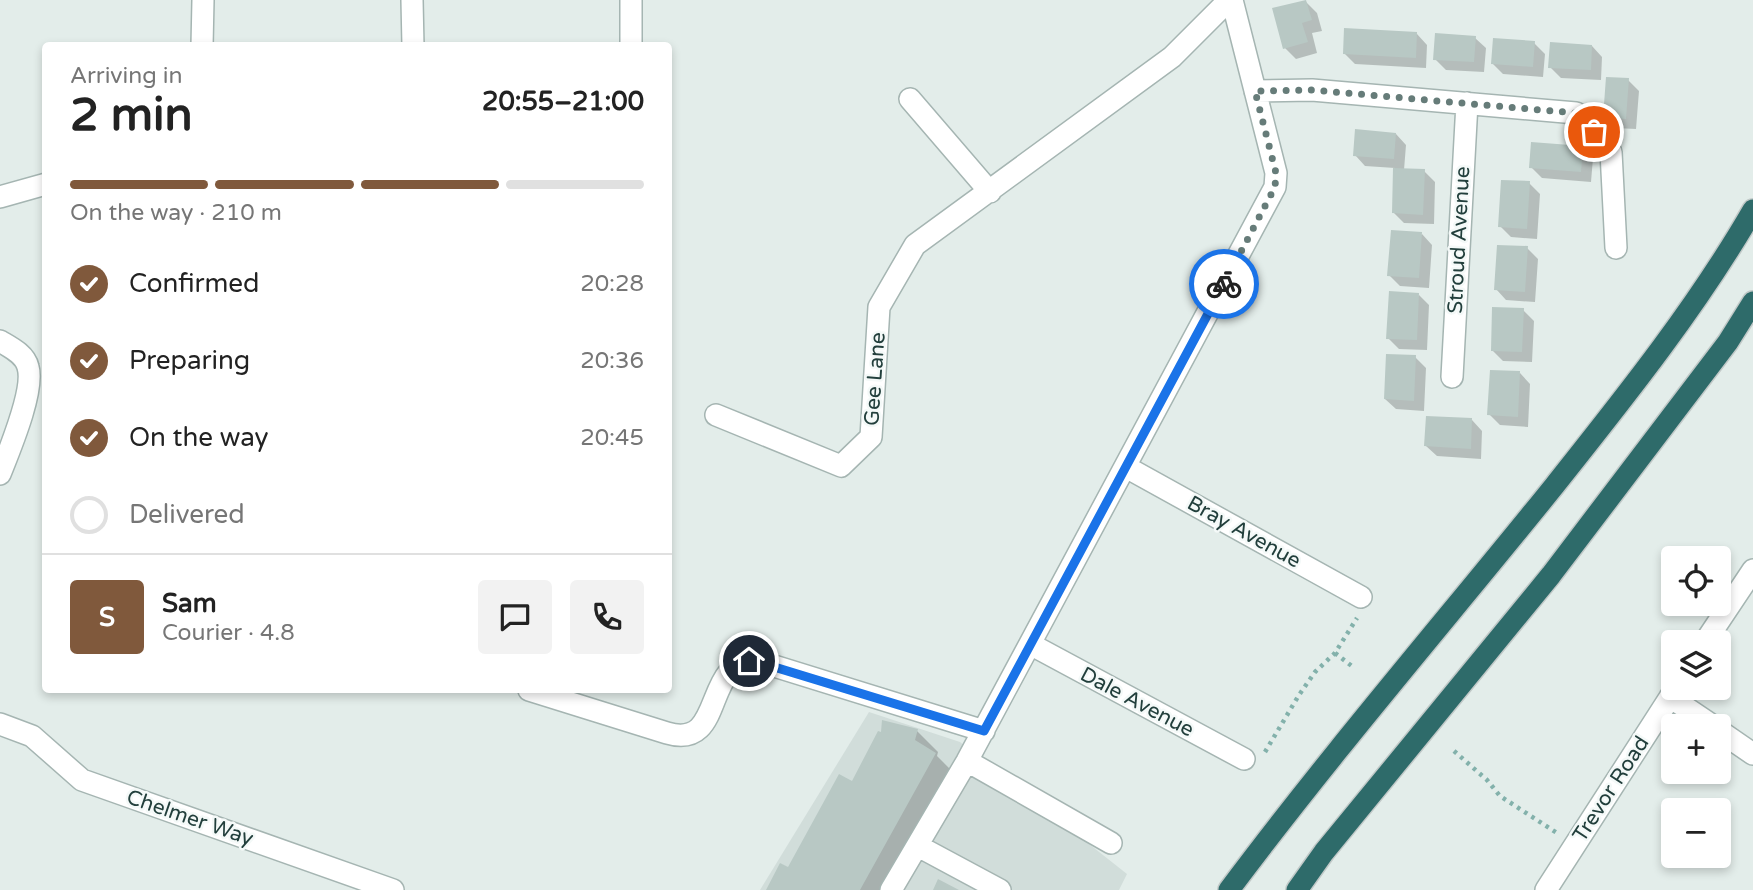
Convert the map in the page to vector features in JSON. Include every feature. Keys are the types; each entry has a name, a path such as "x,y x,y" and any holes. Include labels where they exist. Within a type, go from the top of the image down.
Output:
{"highway":[{"path":"1229,890 1293,805 1603,425 1688,310 1753,209"},
{"path":"1297,890 1324,852 1551,575 1728,342 1753,302"}],"street":[{"path":"202,42 203,0"},
{"path":"412,0 413,42"},
{"path":"631,0 631,42"},
{"path":"891,890 984,731 1275,187 1276,173 1231,0"},
{"name":"Gee Lane","path":"716,415 841,466 871,437 879,307 915,245 1171,57 1231,0"},
{"path":"1255,91 1312,90 1576,113 1611,152 1616,248"},
{"path":"910,99 990,192"},
{"name":"Stroud Avenue","path":"1452,377 1467,103"},
{"path":"0,197 42,185"},
{"path":"0,341 19,353 28,367 27,393 0,474"},
{"name":"Bray Avenue","path":"1126,467 1362,597"},
{"path":"1714,630 1753,570"},
{"name":"Dale Avenue","path":"1030,645 1244,759"},
{"path":"539,693 682,736 698,730 705,722 721,683 732,668 749,661 984,731"},
{"name":"Trevor Road","path":"1546,890 1668,700"},
{"path":"1682,700 1699,714"},
{"name":"Chelmer Way","path":"0,724 32,736 82,780 393,890"},
{"path":"1731,739 1753,754"},
{"path":"967,761 1111,843"},
{"path":"918,846 1000,890"}],"path":[{"path":"1244,759 1258,765 1299,695 1315,672 1335,653 1359,614 1362,597"},
{"path":"1335,653 1353,667"},
{"path":"1454,751 1487,780 1500,796 1575,845"}],"shaded area":[{"path":"869,712 960,742 1127,874 1119,890 760,890"}],"building":[{"path":"1306,0 1312,20 1302,23 1308,42 1283,49 1272,8"},
{"path":"1344,28 1417,32 1416,58 1343,54"},
{"path":"1435,33 1476,36 1474,62 1433,60"},
{"path":"1493,38 1535,41 1533,67 1491,64"},
{"path":"1550,42 1592,45 1591,70 1548,68"},
{"path":"1606,77 1629,78 1626,119 1603,118"},
{"path":"1355,129 1396,133 1394,159 1353,156"},
{"path":"1531,142 1583,146 1581,172 1529,168"},
{"path":"1393,168 1425,169 1423,215 1392,213"},
{"path":"1501,180 1530,181 1527,229 1498,227"},
{"path":"1391,230 1422,232 1419,278 1387,276"},
{"path":"1497,245 1528,246 1525,292 1494,290"},
{"path":"1389,291 1419,293 1417,340 1386,339"},
{"path":"1492,307 1524,308 1522,352 1491,351"},
{"path":"1386,354 1416,355 1414,401 1384,399"},
{"path":"1490,370 1520,371 1518,417 1487,415"},
{"path":"1426,416 1472,418 1471,449 1424,446"},
{"path":"882,720 918,729 915,740 936,753 860,890 766,890 780,863 788,867 839,774 852,781 878,731 881,732"},
{"path":"938,879 959,890 933,890"}],"way so far":[{"path":"1224,284 1275,187 1276,173 1255,91 1312,90 1576,113 1594,132"}],"route":[{"path":"749,661 984,731 1224,284"}]}
